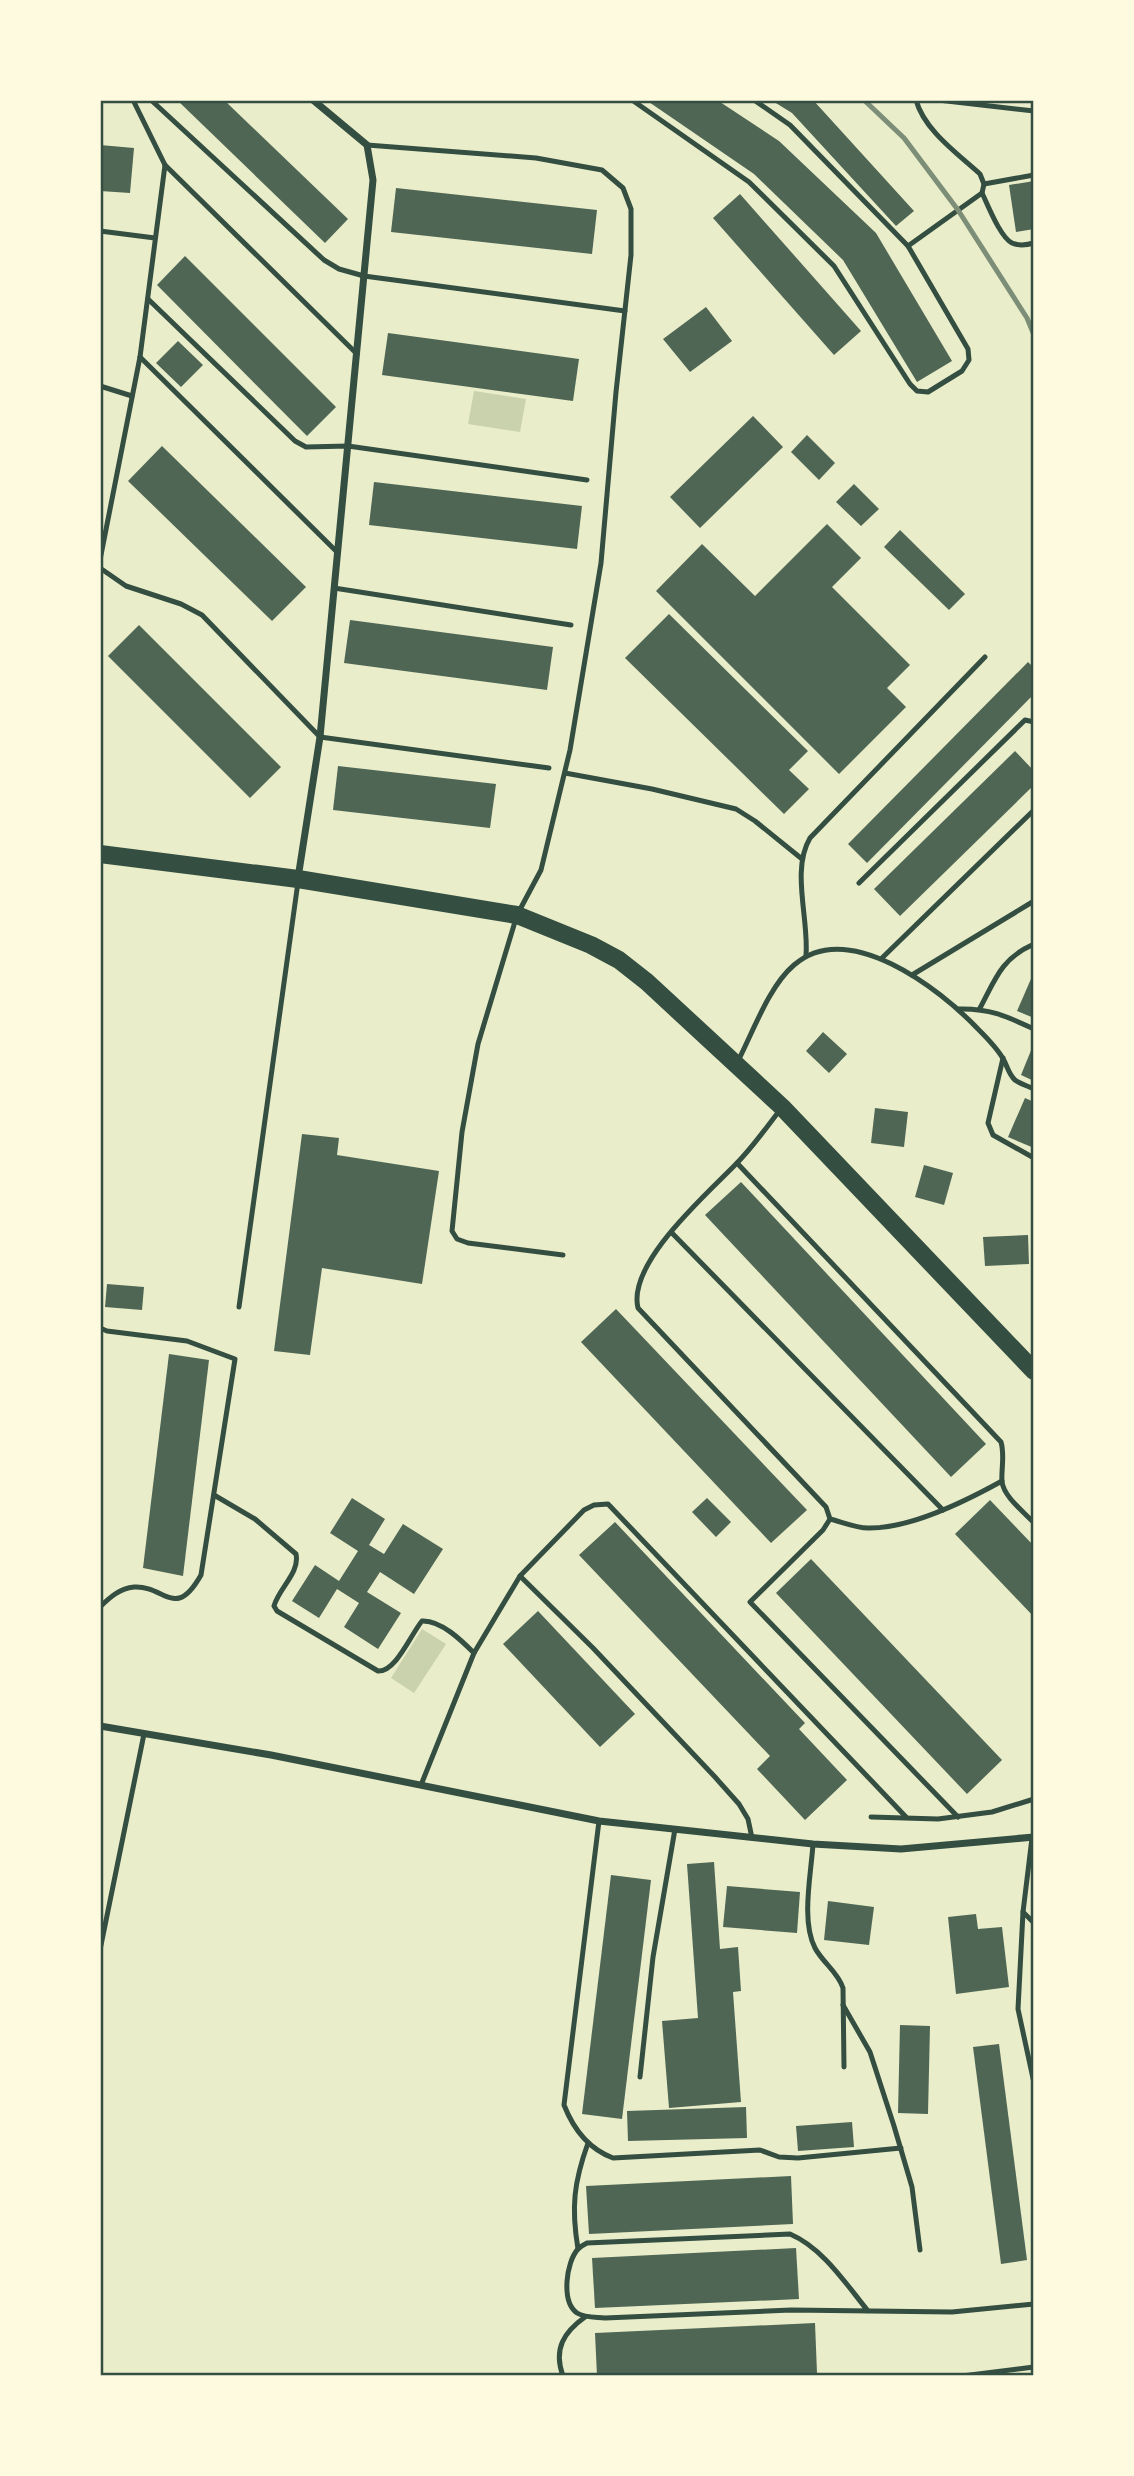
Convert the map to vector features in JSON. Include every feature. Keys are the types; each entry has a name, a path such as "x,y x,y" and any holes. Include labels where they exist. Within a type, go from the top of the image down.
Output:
{"main road":[{"path":"100,853 298,879 517,915 591,945 619,960 647,982 782,1107 1034,1371"}],"street":[{"path":"298,879 320,737 373,180 367,145 313,100"},
{"path":"100,1726 271,1755 600,1821 813,1844 901,1849 1033,1837"}],"lane":[{"path":"132,100 165,165 357,354"},
{"path":"151,100 324,260 339,269 364,276 625,311"},
{"path":"632,100 749,181 834,266 916,391 928,392 962,371 969,360 968,349 908,246 790,125 754,100"},
{"path":"916,100 919,110 928,122 980,174 984,184 982,193 1005,237 1012,243 1034,243"},
{"path":"938,100 1034,111"},
{"path":"367,145 536,158 602,170 623,188 631,209 631,255 601,563 565,773 541,870 517,915 478,1044 462,1132 452,1231 457,1239 468,1243 563,1255"},
{"path":"100,560 140,357 165,165"},
{"path":"984,184 1034,175"},
{"path":"908,246 982,193"},
{"path":"100,231 155,238"},
{"path":"148,299 295,441 306,447 348,446 587,480"},
{"path":"140,357 338,553"},
{"path":"100,386 132,396"},
{"path":"100,568 126,586 181,604 202,615 320,737 549,768"},
{"path":"334,589 570,625"},
{"path":"806,956 808,935 801,868 804,848 810,838 985,657"},
{"path":"859,883 1025,720 1034,722"},
{"path":"565,773 652,789 736,810 755,821 802,859"},
{"path":"882,958 1034,810"},
{"path":"239,1307 298,879"},
{"path":"912,975 1034,901"},
{"path":"980,1008 1001,969 1015,953 1034,946"},
{"path":"736,1064 775,989 791,967 806,956 831,948 882,958 912,975 958,1009 1003,1058 1016,1081 1034,1089"},
{"path":"958,1009 980,1008 999,1013 1034,1029"},
{"path":"1003,1058 988,1123 993,1135 1034,1158"},
{"path":"782,1107 737,1163 690,1209 671,1232 647,1267 635,1297 638,1308 826,1507 830,1518 824,1531 750,1602 958,1817"},
{"path":"737,1163 1001,1442 1004,1490 1033,1518"},
{"path":"671,1232 943,1510"},
{"path":"100,1328 187,1340 235,1359 201,1575 194,1587 181,1597 168,1599 135,1587 119,1591 100,1607"},
{"path":"830,1518 867,1528 922,1518 970,1499 1002,1481"},
{"path":"214,1495 255,1519 296,1554 296,1566 276,1599 274,1606 277,1611 378,1671 387,1670 395,1662 422,1621 434,1623 460,1639 474,1653"},
{"path":"421,1785 474,1653 520,1576 584,1510 608,1504 906,1816"},
{"path":"520,1576 593,1648 739,1804 748,1819 752,1838"},
{"path":"100,1950 144,1734"},
{"path":"871,1817 958,1817 992,1812 1034,1799"},
{"path":"600,1821 564,2105 571,2123 588,2143 601,2154 613,2158 760,2150 779,2157 798,2158 901,2148"},
{"path":"640,2077 653,1957 675,1829"},
{"path":"1033,1837 1023,1912 1018,2009 1034,2083"},
{"path":"813,1844 807,1930 816,1950 841,1979 844,2067"},
{"path":"1023,1912 1034,1923"},
{"path":"843,2005 870,2052 901,2148 912,2187 920,2250"},
{"path":"588,2143 577,2172 574,2190 573,2218 578,2249 567,2277 568,2300 574,2312 605,2318 791,2311 951,2312 1034,2304"},
{"path":"578,2249 587,2243 790,2234 805,2241 838,2274 868,2311"},
{"path":"563,2376 560,2349 563,2339 569,2329 586,2316"},
{"path":"962,2376 1034,2367"}],"green space":[{"path":"474,391 526,399 520,432 468,424"},
{"path":"422,1629 446,1644 414,1693 391,1678"}],"building":[{"path":"177,100 224,100 348,219 325,243"},
{"path":"646,100 717,100 779,141 876,233 952,361 917,382 843,260 754,174"},
{"path":"771,100 813,100 914,211 896,226 792,113"},
{"path":"100,145 134,148 130,193 100,191"},
{"path":"1034,181 1034,229 1016,232 1009,185"},
{"path":"396,188 597,210 592,254 391,232"},
{"path":"740,194 861,331 834,355 713,218"},
{"path":"185,256 336,407 307,436 157,285"},
{"path":"706,307 732,341 690,372 663,339"},
{"path":"388,333 579,359 573,401 382,375"},
{"path":"178,341 203,365 181,387 156,363"},
{"path":"753,416 783,447 700,528 670,497"},
{"path":"807,435 835,463 819,480 791,452"},
{"path":"162,446 306,587 272,621 128,481"},
{"path":"374,482 582,506 577,549 369,525"},
{"path":"854,484 879,509 861,526 836,502"},
{"path":"827,524 861,558 832,587 910,665 887,688 906,707 839,774 656,591 702,544 755,596"},
{"path":"900,530 965,594 949,610 884,547"},
{"path":"669,614 808,751 789,770 809,789 784,814 625,658"},
{"path":"350,620 553,647 547,690 344,663"},
{"path":"139,625 281,767 250,798 108,656"},
{"path":"1028,662 1034,668 1034,694 867,863 848,844"},
{"path":"1015,751 1034,771 1034,785 900,916 874,889"},
{"path":"338,766 496,784 490,828 333,810"},
{"path":"1034,972 1034,1018 1017,1011"},
{"path":"823,1032 847,1054 829,1073 806,1051"},
{"path":"1034,1043 1034,1081 1021,1075"},
{"path":"1025,1098 1034,1102 1034,1148 1008,1137"},
{"path":"875,1108 908,1112 904,1147 871,1143"},
{"path":"302,1134 339,1138 337,1155 439,1171 422,1284 322,1268 310,1355 274,1351"},
{"path":"924,1165 953,1173 944,1205 915,1197"},
{"path":"741,1182 986,1444 951,1477 705,1215"},
{"path":"1028,1235 1029,1264 985,1266 983,1237"},
{"path":"107,1284 144,1287 142,1310 105,1307"},
{"path":"616,1309 807,1510 771,1543 581,1342"},
{"path":"169,1354 209,1360 183,1576 143,1568"},
{"path":"352,1498 385,1519 369,1545 384,1554 403,1524 443,1549 414,1594 380,1572 367,1592 401,1613 378,1649 344,1627 359,1603 337,1589 319,1618 292,1601 315,1565 339,1581 358,1551 330,1533"},
{"path":"707,1498 731,1522 716,1537 692,1512"},
{"path":"990,1500 1034,1546 1034,1617 955,1534"},
{"path":"615,1522 805,1723 799,1729 847,1780 805,1820 757,1769 770,1756 579,1555"},
{"path":"811,1559 1002,1760 967,1794 776,1593"},
{"path":"538,1611 635,1714 600,1747 503,1644"},
{"path":"714,1862 720,1949 738,1947 741,1991 733,1992 741,2102 669,2108 662,2021 698,2018 687,1864"},
{"path":"611,1875 651,1880 622,2119 582,2114"},
{"path":"727,1886 800,1892 797,1933 723,1927"},
{"path":"828,1901 874,1907 869,1945 824,1940"},
{"path":"976,1914 978,1929 1002,1927 1009,1987 956,1994 948,1917"},
{"path":"900,2025 930,2026 928,2114 898,2113"},
{"path":"999,2044 1027,2260 1001,2264 973,2047"},
{"path":"746,2107 747,2138 628,2141 627,2111"},
{"path":"852,2122 854,2147 798,2151 796,2126"},
{"path":"791,2176 793,2224 589,2234 586,2186"},
{"path":"796,2248 799,2299 595,2308 592,2258"},
{"path":"815,2323 817,2373 597,2376 595,2333"}],"railway":[{"path":"864,100 904,138 958,210 1027,318 1034,335"}]}
